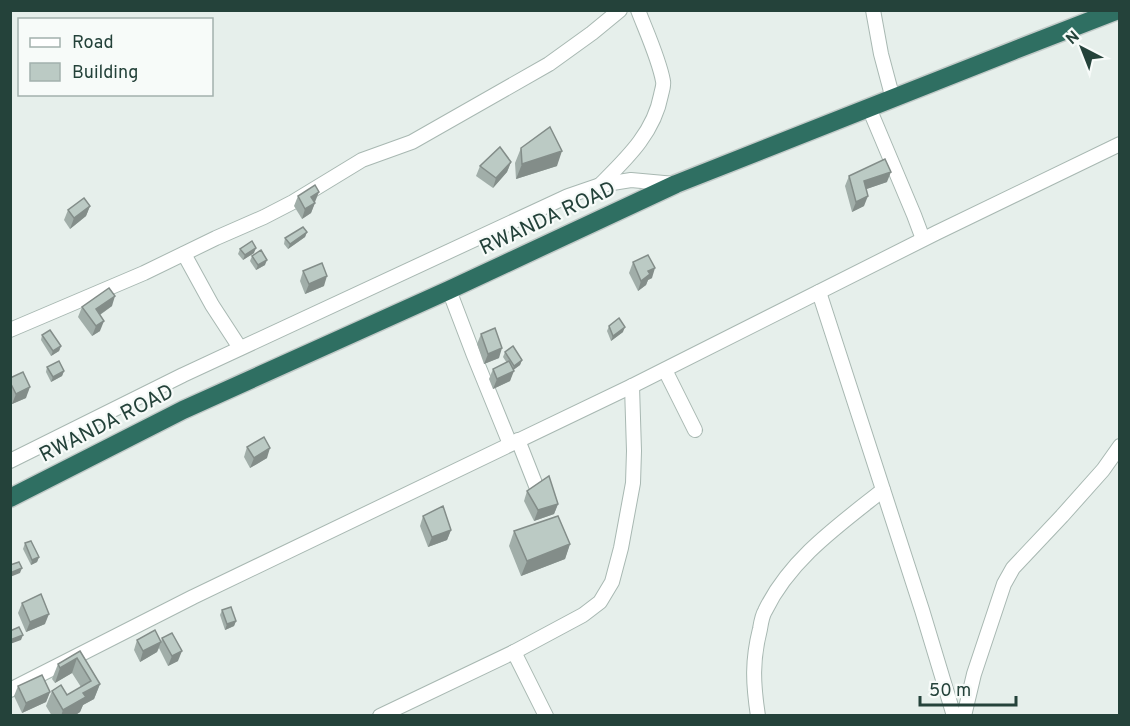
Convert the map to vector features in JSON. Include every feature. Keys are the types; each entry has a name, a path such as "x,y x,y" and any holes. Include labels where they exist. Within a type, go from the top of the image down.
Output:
{"highway":[{"name":"RWANDA ROAD","path":"10,498 183,410 676,184 1118,10"}],"street":[{"path":"10,330 242,228 292,202 362,160 412,142 433,131 549,64 620,10"},
{"path":"600,185 635,149 649,129 659,106 663,83 638,10"},
{"path":"873,10 881,54 893,99"},
{"path":"868,108 923,239"},
{"path":"10,690 193,597 665,370 923,239 1119,144"},
{"path":"10,461 183,375 568,196 600,185 631,180 676,184"},
{"path":"184,254 212,305 240,348"},
{"path":"449,290 473,353 540,496"},
{"path":"819,292 954,716"},
{"path":"665,370 695,430"},
{"path":"380,716 514,652 583,615 600,603 612,582 633,483 632,386"},
{"path":"964,716 974,674 1004,584 1013,568 1069,508 1102,470 1119,446"},
{"path":"758,716 753,687 755,651 764,612 786,577 810,549 883,490"},
{"path":"514,652 546,716"}],"building":[{"path":"550,127 562,151 522,164 521,148"},
{"path":"500,147 511,162 496,178 480,166"},
{"path":"885,159 891,172 864,181 868,196 856,202 849,176"},
{"path":"315,185 319,192 311,197 315,203 305,209 298,196"},
{"path":"84,198 90,206 74,218 68,210"},
{"path":"303,227 307,232 290,244 285,238"},
{"path":"252,241 256,248 245,255 240,249"},
{"path":"261,250 267,260 258,265 252,256"},
{"path":"648,255 655,268 648,271 650,274 641,281 633,262"},
{"path":"322,263 327,276 309,284 303,271"},
{"path":"109,288 115,296 96,309 104,321 96,326 82,307"},
{"path":"619,318 625,327 613,336 609,326"},
{"path":"495,328 502,348 488,354 481,334"},
{"path":"50,330 61,346 53,351 42,335"},
{"path":"513,346 522,360 514,366 505,352"},
{"path":"59,361 64,371 53,377 47,367"},
{"path":"509,361 514,371 497,379 493,369"},
{"path":"23,372 30,387 16,394 10,378"},
{"path":"264,437 270,448 254,458 247,447"},
{"path":"549,476 558,504 538,510 527,491"},
{"path":"443,506 451,530 432,537 423,516"},
{"path":"558,516 570,544 527,561 514,531"},
{"path":"31,541 39,557 32,560 25,543"},
{"path":"19,562 22,568 10,573 10,565"},
{"path":"41,594 49,614 30,622 22,603"},
{"path":"231,607 236,621 227,624 222,610"},
{"path":"19,627 23,635 10,640 10,631"},
{"path":"155,630 161,642 143,651 137,640"},
{"path":"172,633 182,651 172,656 162,638"},
{"path":"80,651 100,684 83,693 86,697 63,710 52,691 61,685 67,695 91,681 77,658 60,668 58,664"},
{"path":"42,675 50,692 26,703 18,686"}]}
